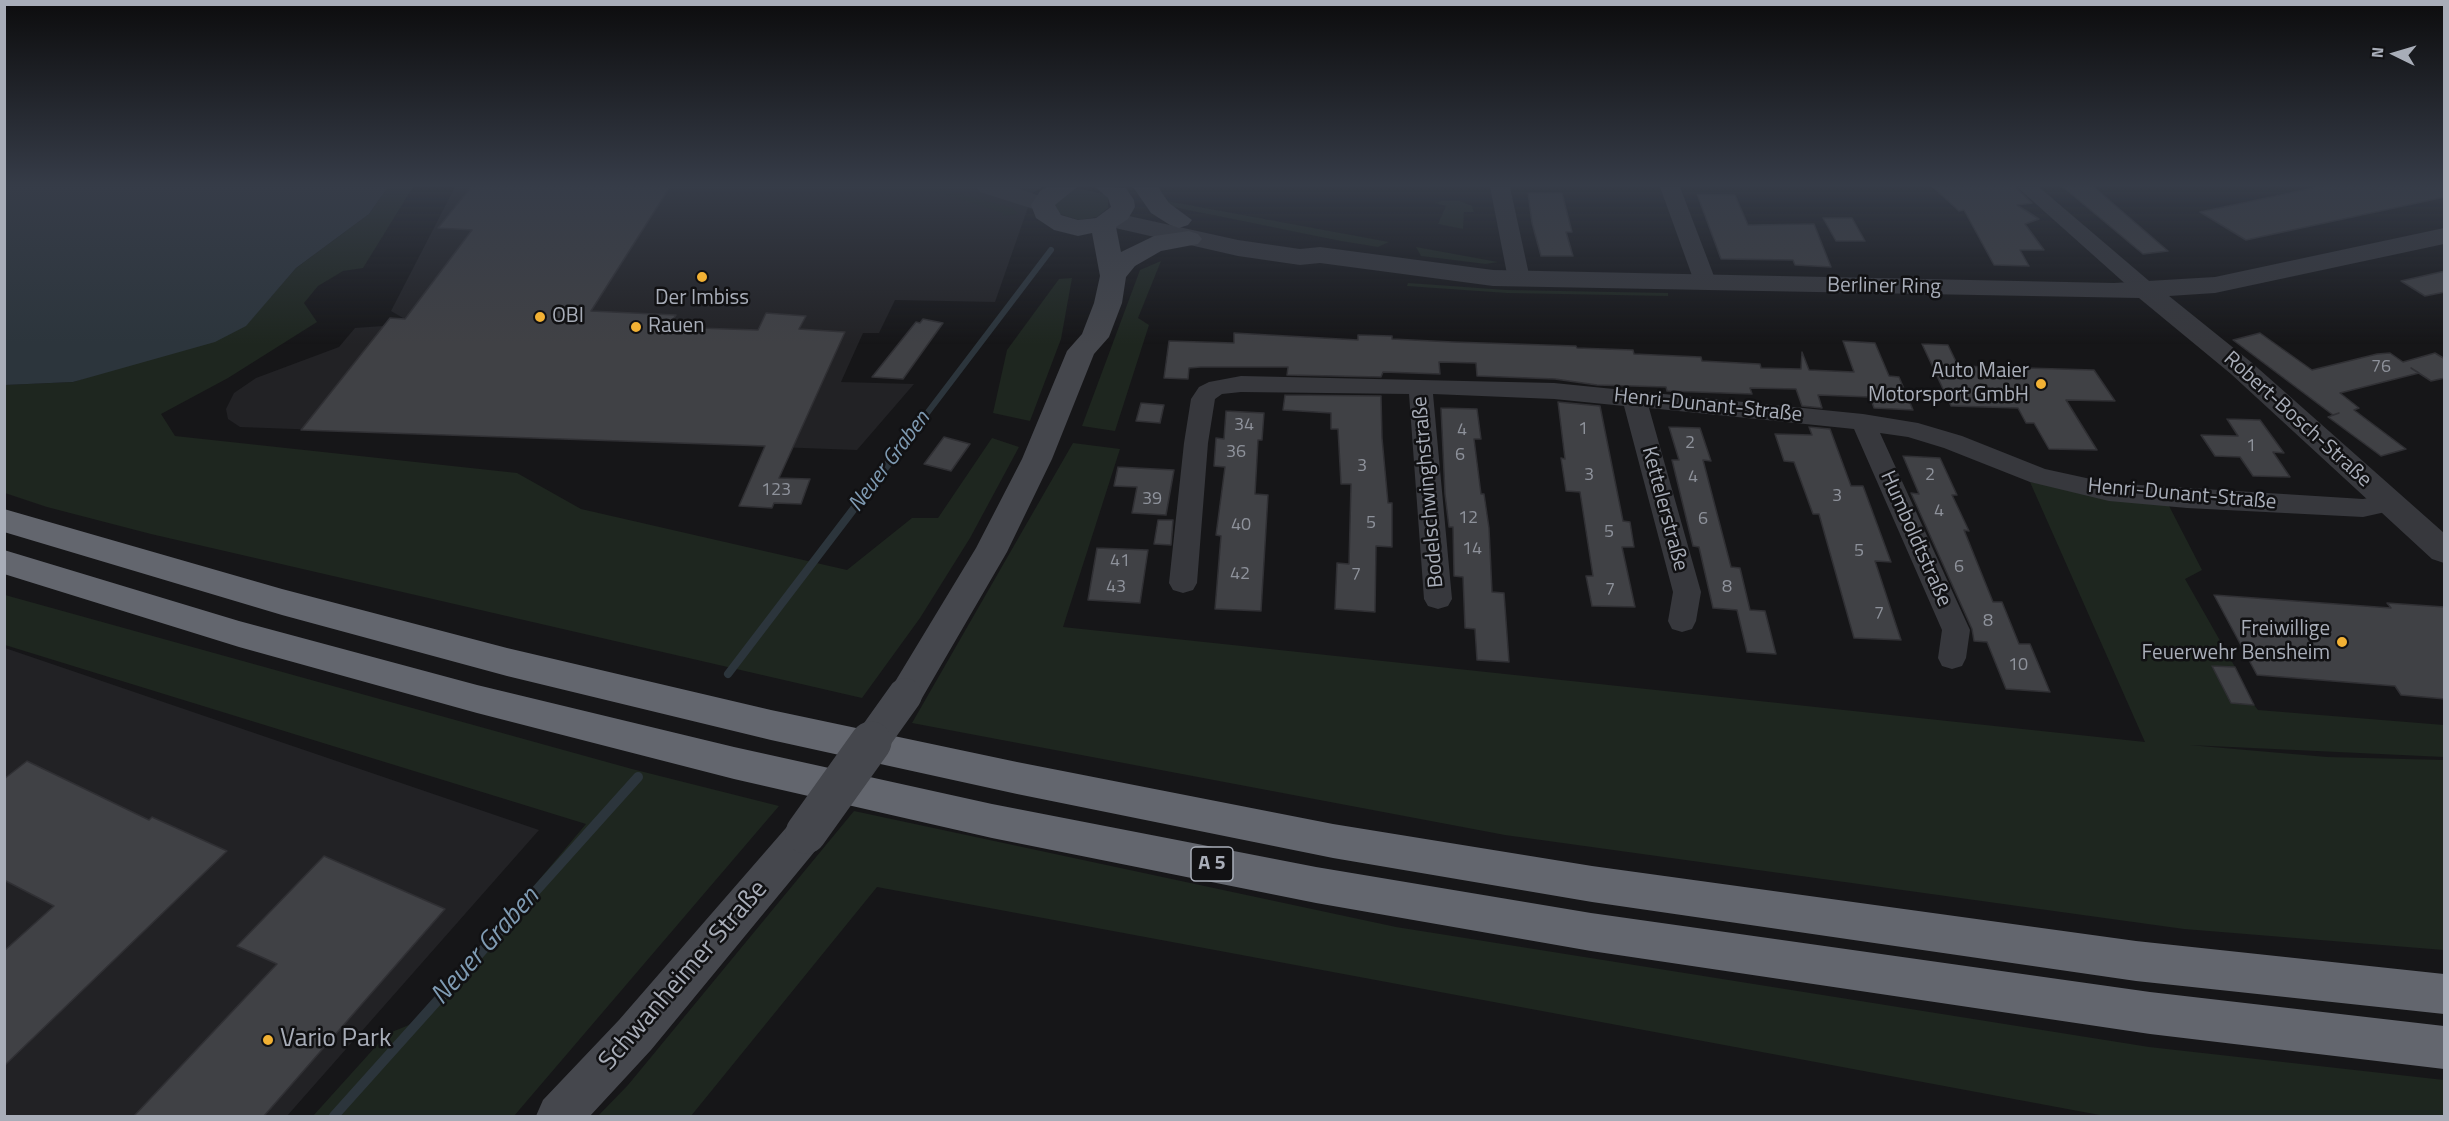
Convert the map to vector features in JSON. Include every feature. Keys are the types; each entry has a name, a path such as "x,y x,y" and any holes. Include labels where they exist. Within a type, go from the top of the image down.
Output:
{"highway":[{"name":"A 5","path":"4,520 282,602 507,662 864,745 1333,841 1592,884 1849,922 2136,961 2445,994"},
{"name":"A 5","path":"4,562 239,634 477,699 734,763 1016,826 1316,885 1590,932 2150,1013 2445,1048"}],"main road":[{"path":"1081,351 1077,336 1090,294 1093,272 1086,242 1087,239"},
{"path":"1081,351 1095,337 1108,303 1113,276 1109,239"},
{"path":"1113,276 1126,260 1164,239"},
{"name":"Schwanheimer Straße","path":"559,1116 635,1035 806,833 905,695 991,552 1060,408 1081,351"}],"street":[{"name":"Berliner Ring","path":"1224,239 1300,257 1320,255 1449,274 1519,279 2147,291 2216,285 2430,239"},
{"path":"1511,239 1519,279"},
{"path":"1689,239 1706,284"},
{"path":"2087,239 2147,291"},
{"name":"Robert-Bosch-Straße","path":"2147,291 2241,369 2445,551"},
{"name":"Henri-Dunant-Straße","path":"1184,583 1196,443 1203,399 1207,392 1217,387 1241,384 1420,386 1554,391 1634,398 1863,422 1909,429 1953,442 2040,476 2109,492 2187,499 2363,508 2391,503"},
{"name":"Bodelschwinghstraße","path":"1420,386 1438,598"},
{"name":"Kettelerstraße","path":"1634,398 1687,592 1682,621"},
{"name":"Humboldtstraße","path":"1863,422 1956,630 1952,658"}],"shaded area":[{"path":"5,239 335,239 296,268 246,326 215,342 73,382 5,385"},
{"path":"335,239 381,239 363,268 343,271 318,286 304,303 317,322 228,378 161,414 175,436 517,473 581,509 847,570 912,518 938,518 992,438 1019,447 970,538 920,618 862,698 151,534 47,507 5,493 4,385 73,382 246,325 296,268"},
{"name":"OBI","path":"428,239 1017,239 995,302 895,300 879,333 863,333 841,382 914,384 857,450 240,427 228,419 226,409 234,393 256,378 339,347 355,328 383,326 390,318 403,318 391,311"},
{"path":"1333,239 1374,239 1389,242 1378,247"},
{"path":"1416,247 1498,262 1486,264 1421,256"},
{"path":"1161,261 1138,318 1149,325 1115,431 1082,426 1140,270"},
{"path":"1072,278 1061,339 1030,421 993,413 1007,350 1059,279"},
{"path":"1408,283 1507,290 1668,293 1668,296 1507,293 1407,286"},
{"path":"1073,443 1120,449 1063,627 2145,742 2030,482 2168,504 2202,570 2185,579 2235,667 2213,666 2231,703 2254,705 2258,710 2444,725 2444,757 2189,745 2327,757 2444,760 2444,950 2184,929 1505,835 912,723"},
{"path":"5,595 632,769 779,806 514,1116 313,1116 387,1034 421,1020 586,824 5,645"},
{"path":"5,648 539,830 287,1116 5,1116"},
{"path":"854,811 1396,927 2149,1047 2444,1080 2444,1116 2105,1116 877,887 691,1116 598,1116 628,1085"}],"building":[{"name":"OBI","path":"465,239 637,239 591,311 676,315 668,327 758,330 766,313 806,316 799,329 845,332 779,478 810,479 801,504 774,503 772,508 739,506 765,446 301,430 390,318 405,319"},
{"path":"1536,239 1568,239 1573,256 1541,256"},
{"path":"1714,239 1820,239 1831,267 1795,265 1793,260 1721,259"},
{"path":"1835,239 1865,241 1836,241"},
{"path":"1980,239 2036,239 2044,250 2020,250 2029,266 1994,265"},
{"path":"2125,239 2154,239 2168,251 2143,254"},
{"path":"2445,271 2445,292 2425,296 2401,281"},
{"path":"923,319 943,323 903,379 872,377 916,322 920,323"},
{"path":"1234,333 1358,340 1358,335 1392,336 1392,339 1576,346 1577,348 1633,350 1634,354 1701,357 1702,361 1760,364 1761,368 1801,369 1802,352 1809,370 1854,372 1843,341 1875,343 1889,376 1899,377 1913,410 1874,408 1870,397 1818,395 1822,408 1802,406 1796,389 1750,388 1752,394 1667,391 1666,387 1597,385 1555,379 1477,376 1476,363 1439,362 1440,374 1383,372 1381,377 1287,375 1288,367 1201,367 1189,368 1188,379 1164,378 1169,341 1234,343"},
{"path":"2260,333 2312,370 2377,354 2390,353 2403,362 2435,353 2445,359 2445,378 2431,381 2419,373 2340,393 2359,408 2354,410 2406,449 2381,456 2328,417 2339,413 2333,415 2233,340"},
{"path":"1922,344 1948,345 1958,366 2094,370 2115,401 2066,400 2097,450 2049,449 2034,423 2026,423 2018,408 1951,406"},
{"path":"1285,395 1381,396 1388,503 1392,503 1392,547 1376,546 1375,612 1335,609 1337,563 1349,564 1351,484 1341,484 1338,429 1331,429 1331,413 1283,410"},
{"path":"1558,402 1600,406 1623,521 1630,522 1634,547 1622,547 1635,607 1592,606 1586,576 1593,576 1580,492 1566,491 1561,458 1565,459"},
{"path":"1141,403 1164,405 1160,423 1136,421"},
{"path":"1441,408 1477,409 1481,439 1474,439 1481,494 1484,494 1489,528 1492,592 1504,593 1509,662 1477,660 1475,629 1465,628 1463,577 1454,576 1453,527 1449,527 1445,494"},
{"path":"1226,411 1264,413 1262,440 1258,440 1255,494 1268,495 1261,611 1215,609 1221,536 1216,535 1225,467 1214,466 1216,438 1224,439"},
{"path":"2227,419 2260,420 2284,453 2273,452 2290,477 2253,476 2240,457 2215,456 2201,435 2238,436"},
{"path":"1669,427 1700,428 1711,461 1703,460 1731,567 1740,568 1750,610 1765,611 1776,654 1747,652 1737,610 1713,608 1699,547 1693,546 1672,460 1679,460"},
{"path":"1809,427 1830,429 1851,486 1863,486 1891,562 1875,561 1901,640 1854,638 1819,514 1813,514 1794,462 1784,461 1775,434 1812,435"},
{"path":"944,437 970,444 951,471 924,464"},
{"path":"1903,456 1940,458 1957,495 1952,495 1969,531 1964,530 1993,602 2002,602 2019,644 2030,644 2050,692 2006,689 1987,642 1974,641 1972,629 1911,493 1919,494"},
{"path":"1118,467 1174,470 1166,515 1132,513 1137,487 1114,486"},
{"path":"1158,520 1173,520 1171,545 1154,544"},
{"path":"1097,548 1148,550 1140,603 1088,600"},
{"name":"Freiwillige Feuerwehr Bensheim","path":"2214,595 2391,608 2387,603 2445,607 2445,699 2401,695 2395,686 2257,675"},
{"path":"2212,666 2235,667 2254,705 2231,703"},
{"path":"27,761 149,820 152,817 227,851 4,1066 4,951 54,906 4,880 4,779"},
{"name":"Vario Park","path":"324,856 445,909 264,1116 134,1116 277,964 237,946"}],"waterway":[{"name":"Neuer Graben","path":"909,437 1051,250"},
{"name":"Neuer Graben","path":"728,674 910,435"},
{"name":"Neuer Graben","path":"334,1116 638,777"}],"place":[{"name":"Der Imbiss","path":"702,277"},
{"name":"OBI","path":"540,317"},
{"name":"Rauen","path":"636,327"},
{"name":"Auto Maier Motorsport GmbH","path":"2041,384"},
{"name":"Freiwillige Feuerwehr Bensheim","path":"2342,642"},
{"name":"Vario Park","path":"268,1040"}]}
